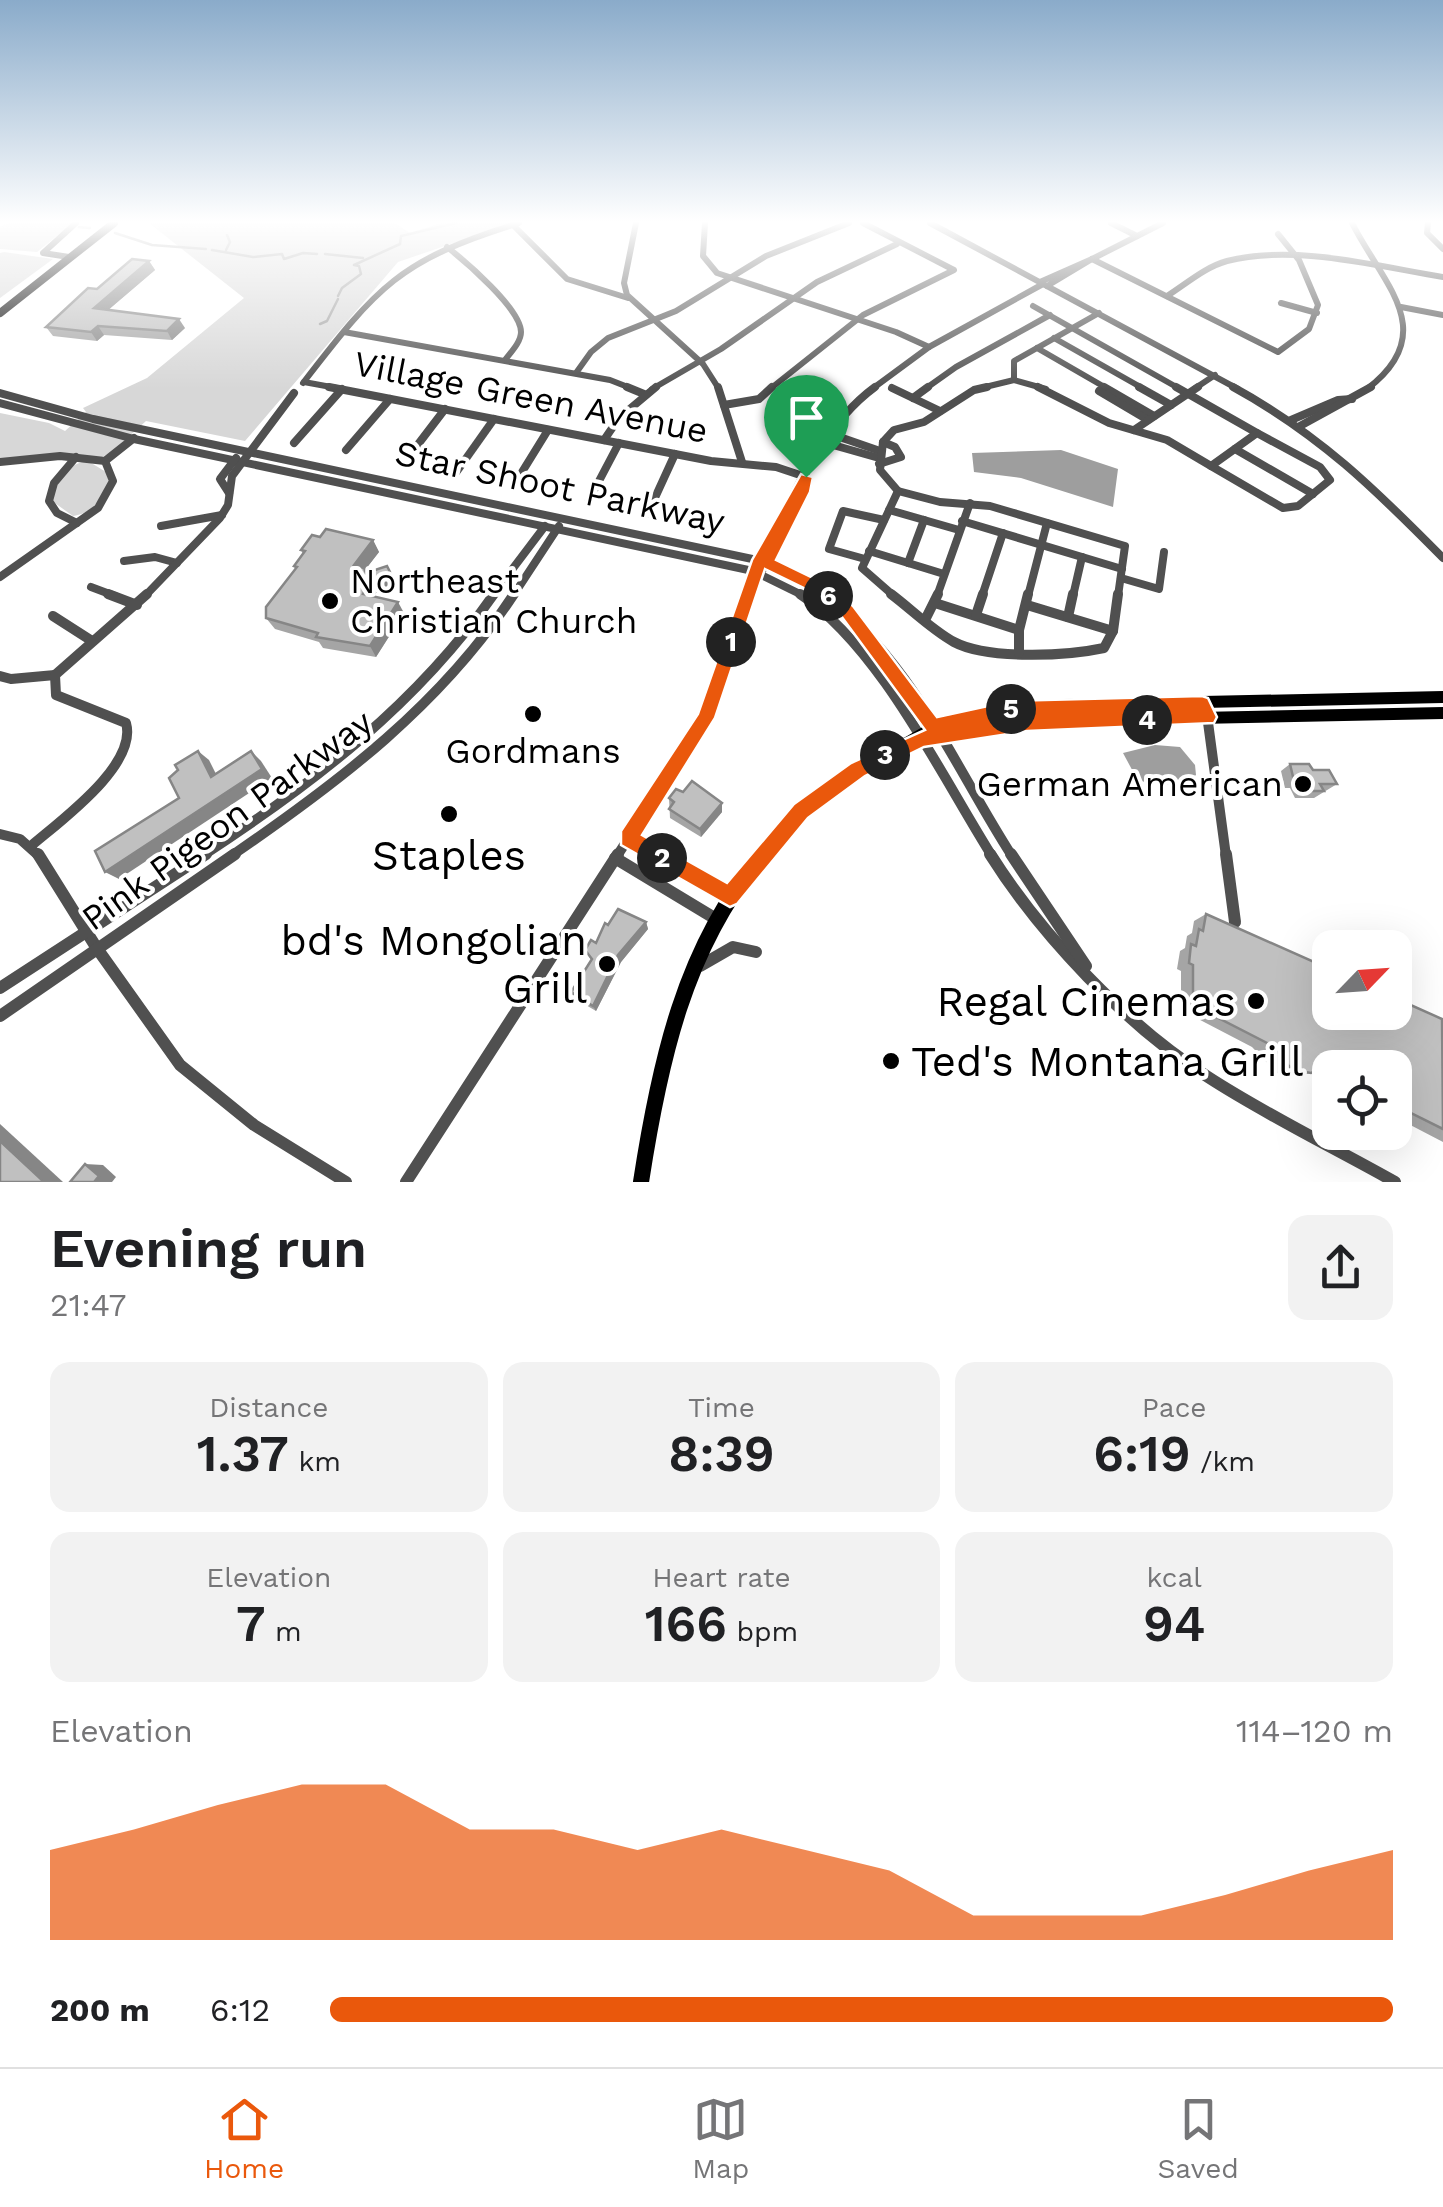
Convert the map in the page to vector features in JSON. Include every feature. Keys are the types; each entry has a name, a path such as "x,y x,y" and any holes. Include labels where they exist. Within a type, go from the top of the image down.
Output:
{"main road":[{"path":"0,303 37,278"},
{"path":"0,313 43,278"},
{"path":"640,1182 649,1112 666,1040 690,973 716,919 730,896 801,811 858,770 932,734 1205,710 1443,697"},
{"path":"1205,710 1443,713"}],"street":[{"path":"0,676 11,679 54,675 137,605 222,515 229,493 220,479 394,278"},
{"path":"480,278 519,323 520,338 504,360"},
{"path":"568,278 630,299 699,361 718,382 742,462"},
{"path":"730,278 857,319 928,347"},
{"path":"576,373 602,342 676,311 730,278"},
{"path":"604,440 619,418 644,394 825,278"},
{"path":"724,405 759,399 857,319 938,278"},
{"path":"1032,278 1215,375 1300,426 1388,498 1443,558"},
{"path":"406,1182 706,718 745,596 828,438 878,382 928,347 1054,278"},
{"path":"1131,278 1278,352 1309,329 1317,314 1316,295 1307,278"},
{"path":"1167,296 1198,278"},
{"path":"1300,426 1346,406 1382,378 1395,362 1404,333 1401,307 1384,278"},
{"path":"597,288 625,279 630,299"},
{"path":"1281,303 1317,314"},
{"path":"898,490 862,568 867,576 954,642 984,652 1019,653 1104,648 1112,631 1125,546 970,503 940,502 898,490 884,479 881,454 894,430 924,422 974,390 1014,380 1045,388 1109,423 1167,440 1284,508 1298,506 1330,480 1326,471 1033,306"},
{"path":"1401,307 1443,315"},
{"path":"1014,380 1014,361 1099,314"},
{"path":"913,398 956,368 1050,316"},
{"path":"344,332 576,373 620,383 644,394"},
{"path":"1054,338 1171,405"},
{"path":"1034,350 1151,418"},
{"path":"1134,430 1215,375"},
{"name":"Village Green Avenue","path":"304,382 675,454 776,466 806,477"},
{"path":"892,388 940,411"},
{"path":"294,442 342,389"},
{"name":"Star Shoot Parkway","path":"0,393 543,527"},
{"path":"346,450 390,398"},
{"path":"1291,420 1352,398"},
{"name":"Star Shoot Parkway","path":"0,404 134,438 243,456 762,565 813,585 847,611 1090,973"},
{"path":"403,464 444,409"},
{"path":"454,474 494,419"},
{"path":"0,462 76,457 104,461 144,429"},
{"path":"514,485 548,430"},
{"path":"1211,466 1258,432"},
{"path":"828,438 881,454"},
{"path":"589,500 619,443"},
{"path":"1235,449 1313,494"},
{"path":"648,513 675,454"},
{"path":"76,457 54,484 49,502 57,513 77,523"},
{"path":"0,577 98,508 112,488 112,474 104,461"},
{"path":"924,620 936,603 970,503"},
{"path":"944,574 908,562 828,549 843,511 1003,533 1082,557 1159,589 1164,552"},
{"path":"161,526 222,515"},
{"path":"908,562 924,520"},
{"path":"1019,653 1019,630 1047,523"},
{"name":"Pink Pigeon Parkway","path":"0,988 312,780 364,738 458,645 543,527 559,524"},
{"name":"Pink Pigeon Parkway","path":"0,1016 307,804 378,748 466,662 559,524"},
{"path":"976,616 1003,533"},
{"path":"124,561 155,557 176,563"},
{"path":"1068,617 1082,557"},
{"name":"Star Shoot Parkway","path":"762,565 846,631 932,734 1014,892 1042,929 1157,1040 1206,1078 1395,1182"},
{"path":"92,587 137,605"},
{"path":"936,603 1019,630"},
{"path":"1026,605 1112,631"},
{"path":"53,616 92,642"},
{"path":"31,846 110,774 128,748 131,735 126,723 56,694 54,675"},
{"path":"1205,710 1235,922"},
{"path":"0,834 31,846 96,948 173,1057 205,1089 346,1182"},
{"path":"628,838 730,896"},
{"path":"615,858 716,919"},
{"path":"690,973 731,946 744,945 756,952"}],"shaded area":[{"path":"0,278 27,278 0,298"},
{"path":"219,278 384,278 245,441 146,421 102,457 47,454 0,460 0,413 49,423 65,431 86,412 83,408 147,378 244,298"},
{"path":"1061,450 1118,469 1113,507 1021,478 974,472 972,453"},
{"path":"88,461 106,472 109,482 91,508 73,516 52,501 53,494 68,469"},
{"path":"1155,745 1180,747 1195,765 1196,775 1168,784 1137,779 1123,753"}],"building":[{"path":"110,278 129,278 94,308 179,319 167,331 98,326 91,332 46,327 88,288 97,289"},
{"name":"Northeast Christian Church","path":"326,529 373,540 354,565 364,568 366,573 387,566 391,574 369,582 363,594 398,602 370,646 316,637 318,633 266,618 266,607 297,567 294,566 305,551 301,550 312,535 320,537"},
{"path":"198,751 211,777 251,751 262,769 105,872 95,851 179,798 169,778 178,770 175,765"},
{"path":"1290,764 1329,770 1337,784 1320,784 1324,791 1304,791 1299,781 1294,781"},
{"path":"692,781 722,803 700,829 669,809 674,802 669,798 676,789 683,792"},
{"name":"bd's Mongolian Grill","path":"618,909 646,922 618,955 593,1006 571,992 592,959 585,950 591,940 596,943 605,923 608,925"},
{"name":"Regal Cinemas","path":"1206,914 1312,961 1312,1030 1412,1030 1412,1006 1442,1019 1443,1129 1412,1114 1412,1050 1312,1050 1312,1072 1293,1070 1267,1043 1193,1005 1191,944 1196,946 1199,929 1203,931"},
{"path":"0,1141 44,1182 0,1182"},
{"path":"85,1164 99,1176 94,1182 70,1182"}],"waterway":[{"path":"338,296 355,278"},
{"path":"320,324 327,321 338,299"}],"place":[{"name":"Northeast Christian Church","path":"330,601"},
{"name":"Gordmans","path":"533,714"},
{"name":"German American","path":"1303,784"},
{"name":"Staples","path":"449,814"},
{"name":"bd's Mongolian Grill","path":"607,964"},
{"name":"Regal Cinemas","path":"1256,1001"},
{"name":"Ted's Montana Grill","path":"891,1061"}],"route":[{"path":"806,477 803,492 767,563 813,585 847,611 933,726 1011,709 1100,705 1202,704 1208,717 1027,723 921,738 830,787 801,811 730,896 628,838 706,718 745,596 760,560 806,477"}]}
